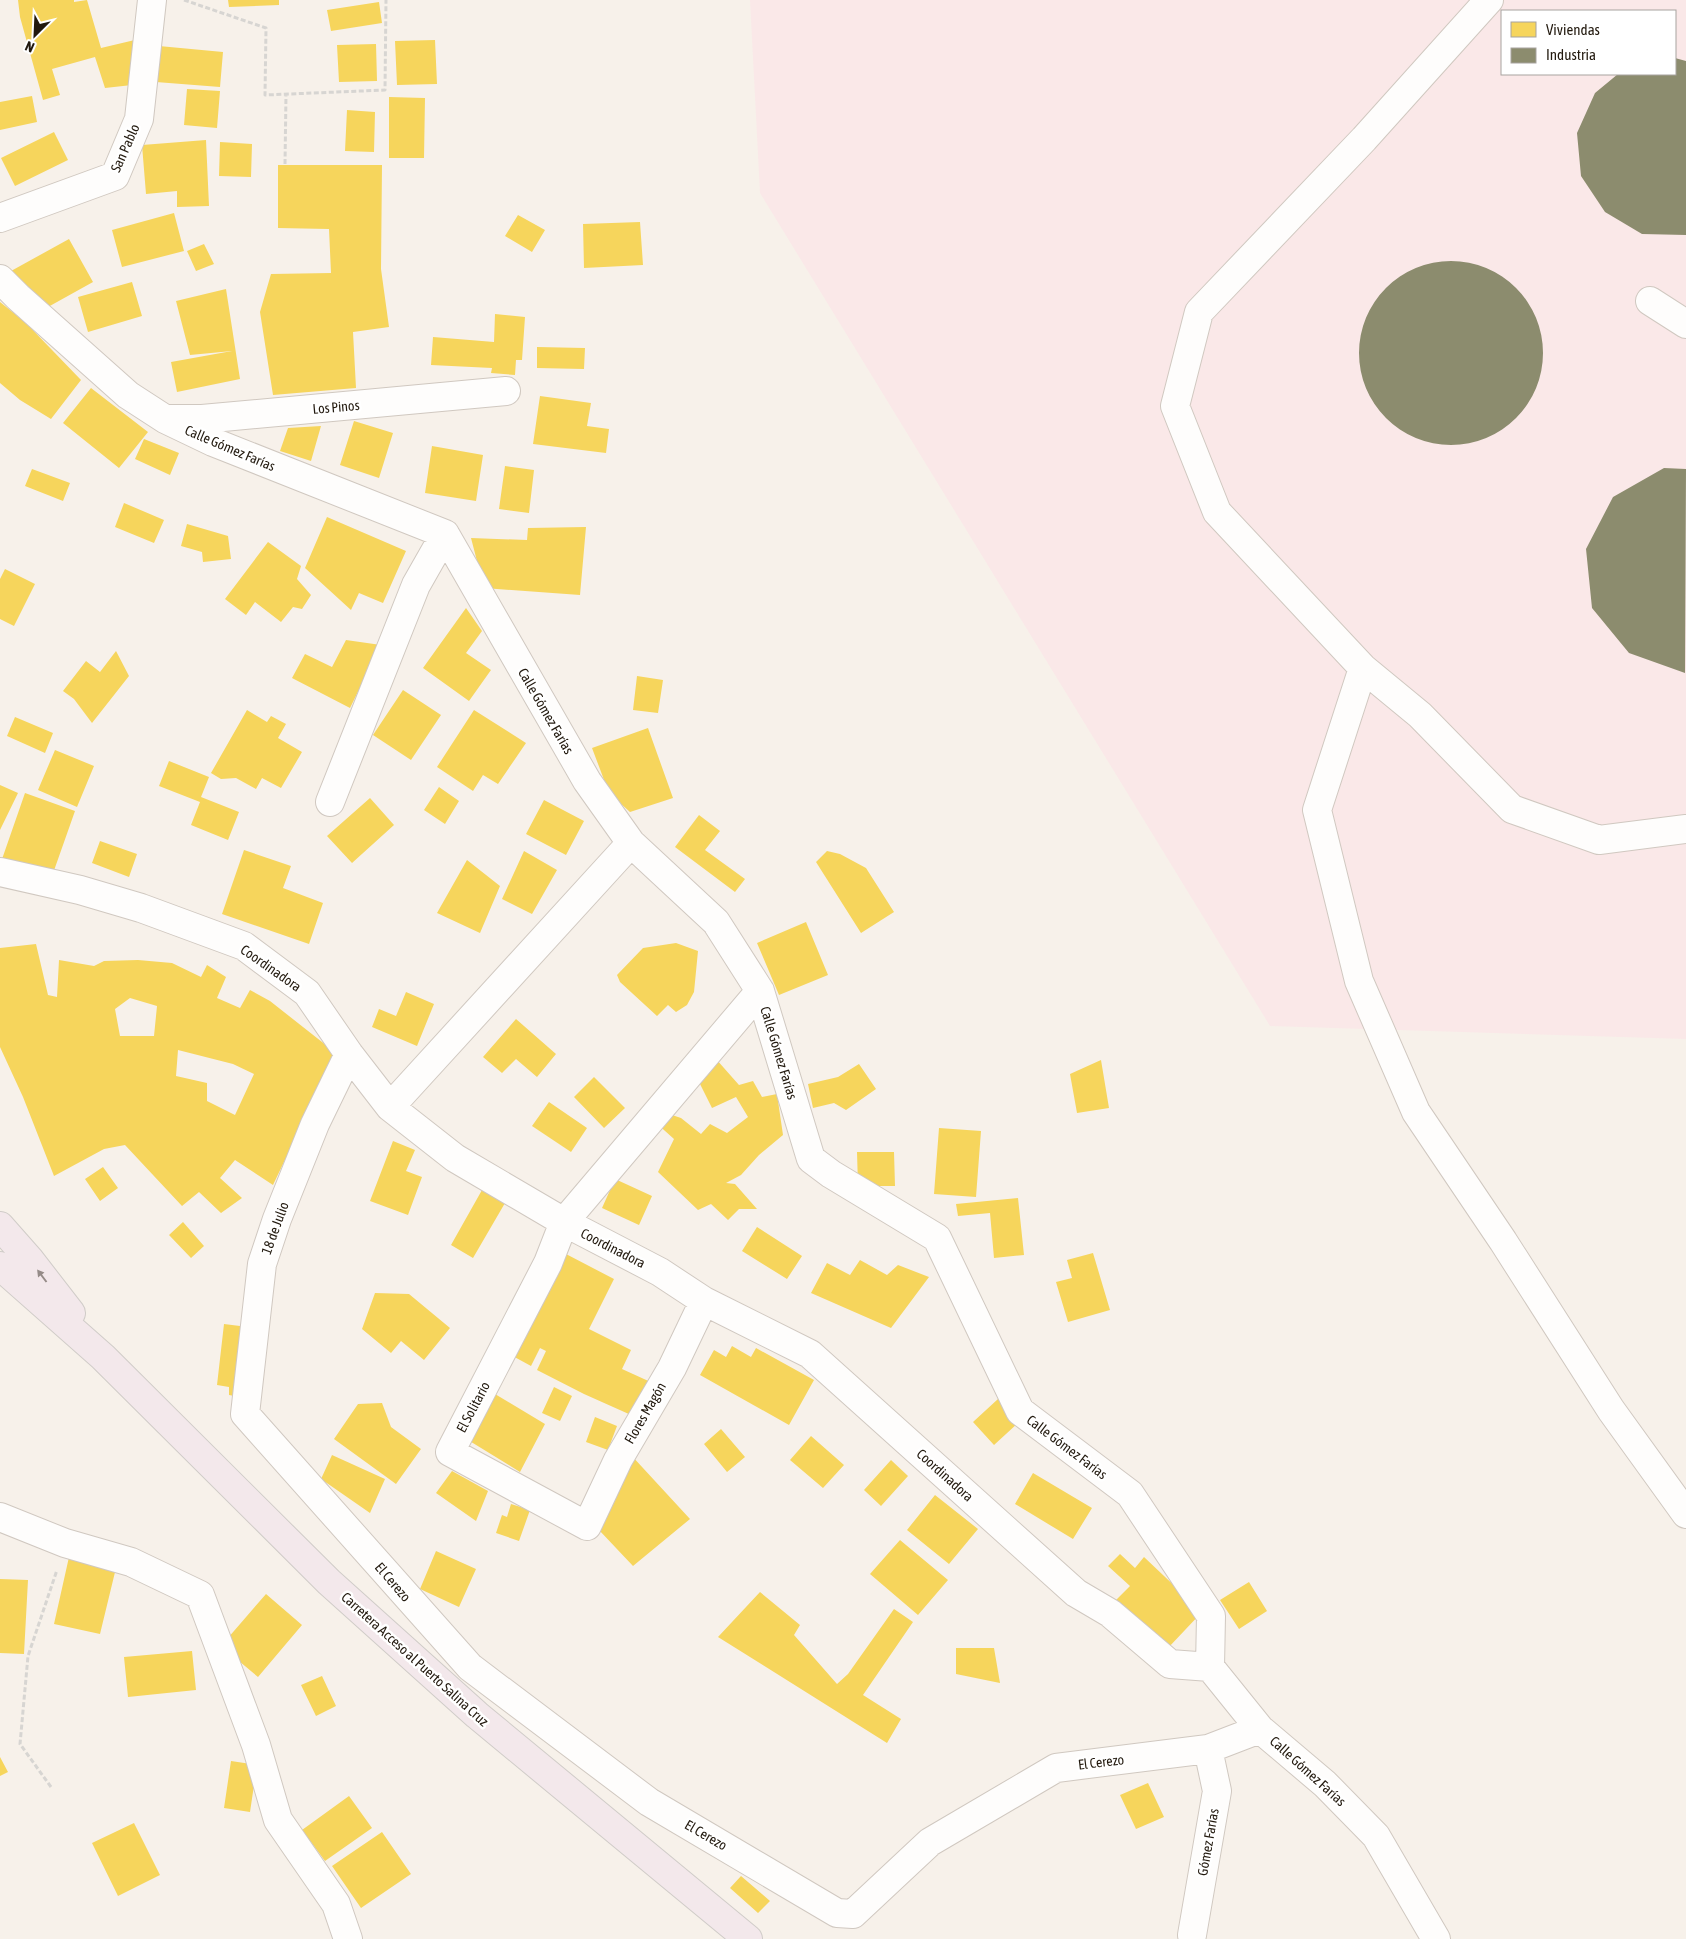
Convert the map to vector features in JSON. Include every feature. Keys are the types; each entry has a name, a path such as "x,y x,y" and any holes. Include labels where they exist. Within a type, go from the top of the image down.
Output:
{"main road":[{"name":"Carretera Acceso al Puerto Salina Cruz","path":"0,1226 30,1260 103,1357"},
{"name":"Carretera Acceso al Puerto Salina Cruz","path":"0,1266 103,1357 344,1596 477,1715 748,1939"}],"street":[{"name":"San Pablo","path":"0,218 115,176 139,119 152,0"},
{"path":"1489,0 1364,139 1199,312 1175,406 1217,512 1363,668 1420,715 1512,809 1599,840 1686,829"},
{"name":"Calle Gómez Farías","path":"0,279 128,395 165,419 213,442 445,534 587,781 631,842 716,922 760,991 811,1159 831,1174 937,1238 1020,1412 1130,1494 1211,1616 1210,1667 1260,1729 1325,1784 1376,1836 1436,1939"},
{"path":"1650,301 1686,324"},
{"name":"Los Pinos","path":"165,419 202,419 506,392"},
{"path":"330,802 416,585 445,534"},
{"path":"1363,668 1318,810 1359,981 1416,1112 1503,1241 1610,1410 1686,1514"},
{"path":"390,1107 631,842"},
{"name":"Coordinadora","path":"0,872 80,890 141,908 244,946 307,993 349,1054 390,1107 455,1158 564,1222 660,1272 704,1301 810,1354 1076,1593 1110,1613 1170,1664 1210,1667"},
{"path":"564,1222 760,991"},
{"name":"18 de Julio","path":"245,1414 262,1264 277,1219 315,1124 349,1054"},
{"name":"El Solitario","path":"564,1222 548,1263 450,1452 586,1526"},
{"name":"Flores Magón","path":"586,1526 618,1460 672,1368 704,1301"},
{"name":"El Cerezo","path":"245,1414 470,1667 649,1802 837,1913 853,1914 930,1842 1056,1768 1208,1749 1260,1729"},
{"path":"0,1517 65,1543 131,1562 200,1595 256,1745 278,1820 336,1904 348,1939"},
{"name":"Gómez Farías","path":"1192,1935 1217,1791 1208,1749"}],"path":[{"path":"184,0 266,28 265,95 385,90 386,0"},
{"path":"285,164 286,94"},
{"path":"51,1786 20,1744 28,1656 65,1543"}],"shaded area":[{"path":"750,0 1686,0 1686,1039 1270,1026 760,193"}],"building: Viviendas":[{"path":"18,0 74,0 74,2 87,0 101,48 139,39 132,85 105,88 95,57 52,69 60,95 43,100 20,17"},
{"path":"228,0 279,0 279,5 229,7"},
{"path":"379,2 382,23 331,31 327,10"},
{"path":"435,40 437,84 397,85 395,41"},
{"path":"376,44 377,81 339,82 337,45"},
{"path":"159,46 223,52 220,87 156,82"},
{"path":"187,89 220,91 217,128 184,125"},
{"path":"32,96 37,122 0,130 0,102"},
{"path":"389,97 425,98 424,158 389,158"},
{"path":"347,110 375,112 374,152 345,151"},
{"path":"54,132 68,160 15,186 1,158"},
{"path":"206,140 209,206 177,207 177,191 146,194 142,145"},
{"path":"220,142 252,144 251,177 219,176"},
{"path":"278,165 382,165 381,269 389,327 353,332 356,388 273,395 260,312 271,274 331,273 329,229 278,228"},
{"path":"174,213 184,251 122,267 112,230"},
{"path":"518,215 545,230 532,252 505,236"},
{"path":"640,222 643,265 584,268 583,224"},
{"path":"69,239 93,282 48,307 11,271"},
{"path":"204,244 214,264 196,271 187,251"},
{"path":"132,282 142,316 88,332 78,297"},
{"path":"226,289 240,379 177,392 171,362 232,351 190,355 176,301"},
{"path":"0,302 25,322 81,380 51,419 20,400 0,383"},
{"path":"495,314 525,317 522,360 516,360 515,375 491,373 492,368 431,365 433,337 494,342"},
{"path":"537,347 585,348 584,369 537,368"},
{"path":"91,388 148,432 119,468 63,423"},
{"path":"540,396 591,403 587,426 609,429 606,453 533,444"},
{"path":"354,421 393,433 379,478 340,465"},
{"path":"321,426 311,461 280,451 288,428"},
{"path":"144,439 179,453 170,475 135,459"},
{"path":"432,446 483,455 476,501 425,493"},
{"path":"505,466 534,470 529,513 499,509"},
{"path":"32,469 70,483 63,501 25,486"},
{"path":"124,503 164,520 154,543 115,527"},
{"path":"327,517 406,551 383,603 359,593 351,610 305,568"},
{"path":"187,524 228,536 231,559 203,562 202,552 181,546"},
{"path":"586,527 580,595 484,588 471,538 527,540 528,528"},
{"path":"268,542 301,566 297,579 311,595 302,609 293,607 281,622 255,602 246,615 225,599"},
{"path":"5,569 35,584 14,626 0,619 0,579"},
{"path":"466,608 482,631 466,653 491,670 469,701 423,668"},
{"path":"346,640 381,645 350,708 292,678 305,654 332,667"},
{"path":"116,651 129,676 92,723 74,699 63,691 86,661 100,672"},
{"path":"637,676 663,680 658,713 633,710"},
{"path":"403,690 441,715 411,760 373,735"},
{"path":"247,710 267,722 271,716 286,724 278,738 302,752 281,788 262,778 256,789 236,778 221,779 211,773"},
{"path":"474,710 526,743 498,784 483,775 473,791 437,767"},
{"path":"15,717 53,733 45,753 7,736"},
{"path":"648,728 673,798 630,812 609,793 592,748"},
{"path":"55,750 94,766 77,807 38,790"},
{"path":"169,761 209,777 201,797 239,812 228,840 191,825 200,802 159,786"},
{"path":"0,785 18,793 0,830"},
{"path":"439,787 459,801 445,824 424,810"},
{"path":"25,793 75,811 51,879 1,862"},
{"path":"370,798 394,825 352,863 327,836"},
{"path":"544,800 584,821 566,855 526,834"},
{"path":"699,815 720,831 705,850 745,879 735,892 675,847"},
{"path":"100,841 137,854 129,877 92,863"},
{"path":"244,850 291,866 283,888 323,903 309,944 222,914"},
{"path":"524,851 557,870 532,914 502,899"},
{"path":"827,851 840,854 866,868 894,912 861,933 816,862"},
{"path":"467,860 500,886 480,933 437,913"},
{"path":"806,922 828,975 779,995 757,943"},
{"path":"676,943 698,951 694,992 687,1005 676,1012 668,1005 657,1016 620,982 617,975 643,948"},
{"path":"36,944 48,995 57,997 59,960 94,966 104,961 138,960 172,963 201,977 207,965 226,977 217,998 240,1008 250,990 270,1001 336,1053 273,1185 235,1160 220,1178 242,1198 221,1213 199,1192 182,1206 125,1145 104,1149 54,1176 23,1097 0,1047 0,948","holes":["130,998 157,1006 154,1036 120,1036 115,1009","178,1050 233,1064 254,1074 235,1115 207,1101 207,1083 176,1076"]},
{"path":"406,992 434,1004 417,1046 372,1027 379,1009 396,1016"},
{"path":"516,1019 556,1054 537,1077 516,1059 502,1073 483,1057"},
{"path":"716,1059 739,1085 753,1081 762,1097 777,1094 783,1135 759,1155 741,1175 726,1183 735,1184 757,1209 739,1209 728,1220 711,1204 698,1210 658,1172 674,1139 655,1122 666,1113 681,1118 701,1134 710,1124 727,1133 748,1117 736,1097 712,1108 696,1076"},
{"path":"1101,1060 1109,1108 1077,1113 1070,1074"},
{"path":"859,1064 876,1089 846,1110 834,1103 813,1108 808,1084 838,1077"},
{"path":"594,1077 625,1108 604,1128 574,1097"},
{"path":"549,1102 587,1128 571,1152 532,1126"},
{"path":"939,1128 981,1131 976,1197 934,1194"},
{"path":"393,1141 415,1150 406,1171 422,1177 408,1215 370,1201"},
{"path":"857,1152 894,1152 895,1186 858,1186"},
{"path":"103,1167 118,1188 100,1201 85,1179"},
{"path":"615,1179 652,1196 639,1225 602,1208"},
{"path":"482,1190 505,1203 473,1258 451,1245"},
{"path":"1018,1198 1024,1255 994,1258 990,1213 958,1216 956,1204"},
{"path":"183,1222 204,1246 191,1258 169,1235"},
{"path":"757,1227 802,1256 787,1279 742,1251"},
{"path":"1093,1253 1110,1310 1068,1322 1056,1282 1072,1278 1067,1260"},
{"path":"566,1254 614,1279 589,1329 631,1350 622,1369 655,1384 640,1419 537,1370 546,1351 540,1348 531,1366 509,1354"},
{"path":"860,1260 887,1275 898,1265 929,1277 891,1328 811,1293 827,1263 850,1275"},
{"path":"375,1293 409,1294 450,1328 424,1360 401,1341 391,1353 362,1329"},
{"path":"224,1324 248,1327 240,1397 229,1395 229,1387 217,1385"},
{"path":"732,1346 751,1357 756,1348 814,1380 789,1425 700,1375 714,1350 726,1357"},
{"path":"554,1387 572,1396 560,1421 542,1413"},
{"path":"495,1394 545,1424 520,1472 468,1440"},
{"path":"998,1399 1019,1422 994,1445 973,1422"},
{"path":"382,1403 391,1427 421,1449 396,1484 334,1439 358,1404"},
{"path":"595,1417 617,1426 608,1450 586,1442"},
{"path":"721,1429 745,1457 727,1472 704,1444"},
{"path":"811,1436 844,1465 823,1488 790,1460"},
{"path":"332,1455 385,1479 370,1513 321,1479"},
{"path":"631,1455 690,1519 633,1566 599,1530"},
{"path":"891,1460 908,1476 881,1506 864,1490"},
{"path":"452,1471 488,1491 476,1521 436,1493"},
{"path":"1033,1473 1092,1508 1073,1539 1015,1504"},
{"path":"935,1495 978,1529 949,1564 907,1530"},
{"path":"511,1504 530,1510 519,1541 496,1533 502,1515 507,1517"},
{"path":"900,1540 948,1580 918,1615 870,1574"},
{"path":"436,1551 476,1569 459,1607 420,1589"},
{"path":"1120,1554 1135,1568 1144,1557 1202,1612 1168,1648 1116,1600 1130,1586 1108,1566"},
{"path":"69,1557 116,1568 100,1634 54,1624"},
{"path":"0,1579 28,1580 24,1654 0,1653"},
{"path":"1249,1582 1267,1611 1239,1629 1220,1600"},
{"path":"760,1592 800,1625 794,1635 837,1684 848,1674 894,1609 913,1622 863,1695 901,1719 887,1743 718,1637"},
{"path":"266,1594 302,1625 258,1677 221,1646"},
{"path":"956,1648 994,1648 1000,1683 956,1674"},
{"path":"192,1651 196,1690 128,1697 124,1657"},
{"path":"322,1676 336,1706 316,1716 301,1685"},
{"path":"0,1757 8,1772 0,1776"},
{"path":"231,1761 257,1765 250,1812 224,1808"},
{"path":"1148,1783 1164,1817 1136,1829 1120,1795"},
{"path":"349,1796 372,1828 325,1861 302,1830"},
{"path":"134,1823 160,1875 118,1896 92,1843"},
{"path":"382,1832 411,1874 361,1908 332,1866"},
{"path":"741,1876 770,1901 758,1913 730,1888"}],"building: Industria":[{"path":"1676,58 1686,61 1686,235 1642,234 1605,212 1581,176 1577,133 1595,93 1617,75 1676,75"},
{"path":"1451,261 1469,263 1486,268 1516,288 1536,318 1541,335 1543,353 1541,371 1536,388 1516,418 1486,438 1469,443 1451,445 1433,443 1416,438 1386,418 1366,388 1361,371 1359,353 1361,335 1366,318 1386,288 1416,268 1433,263"},
{"path":"1664,468 1686,469 1685,673 1629,653 1592,608 1586,549 1613,497"}]}
